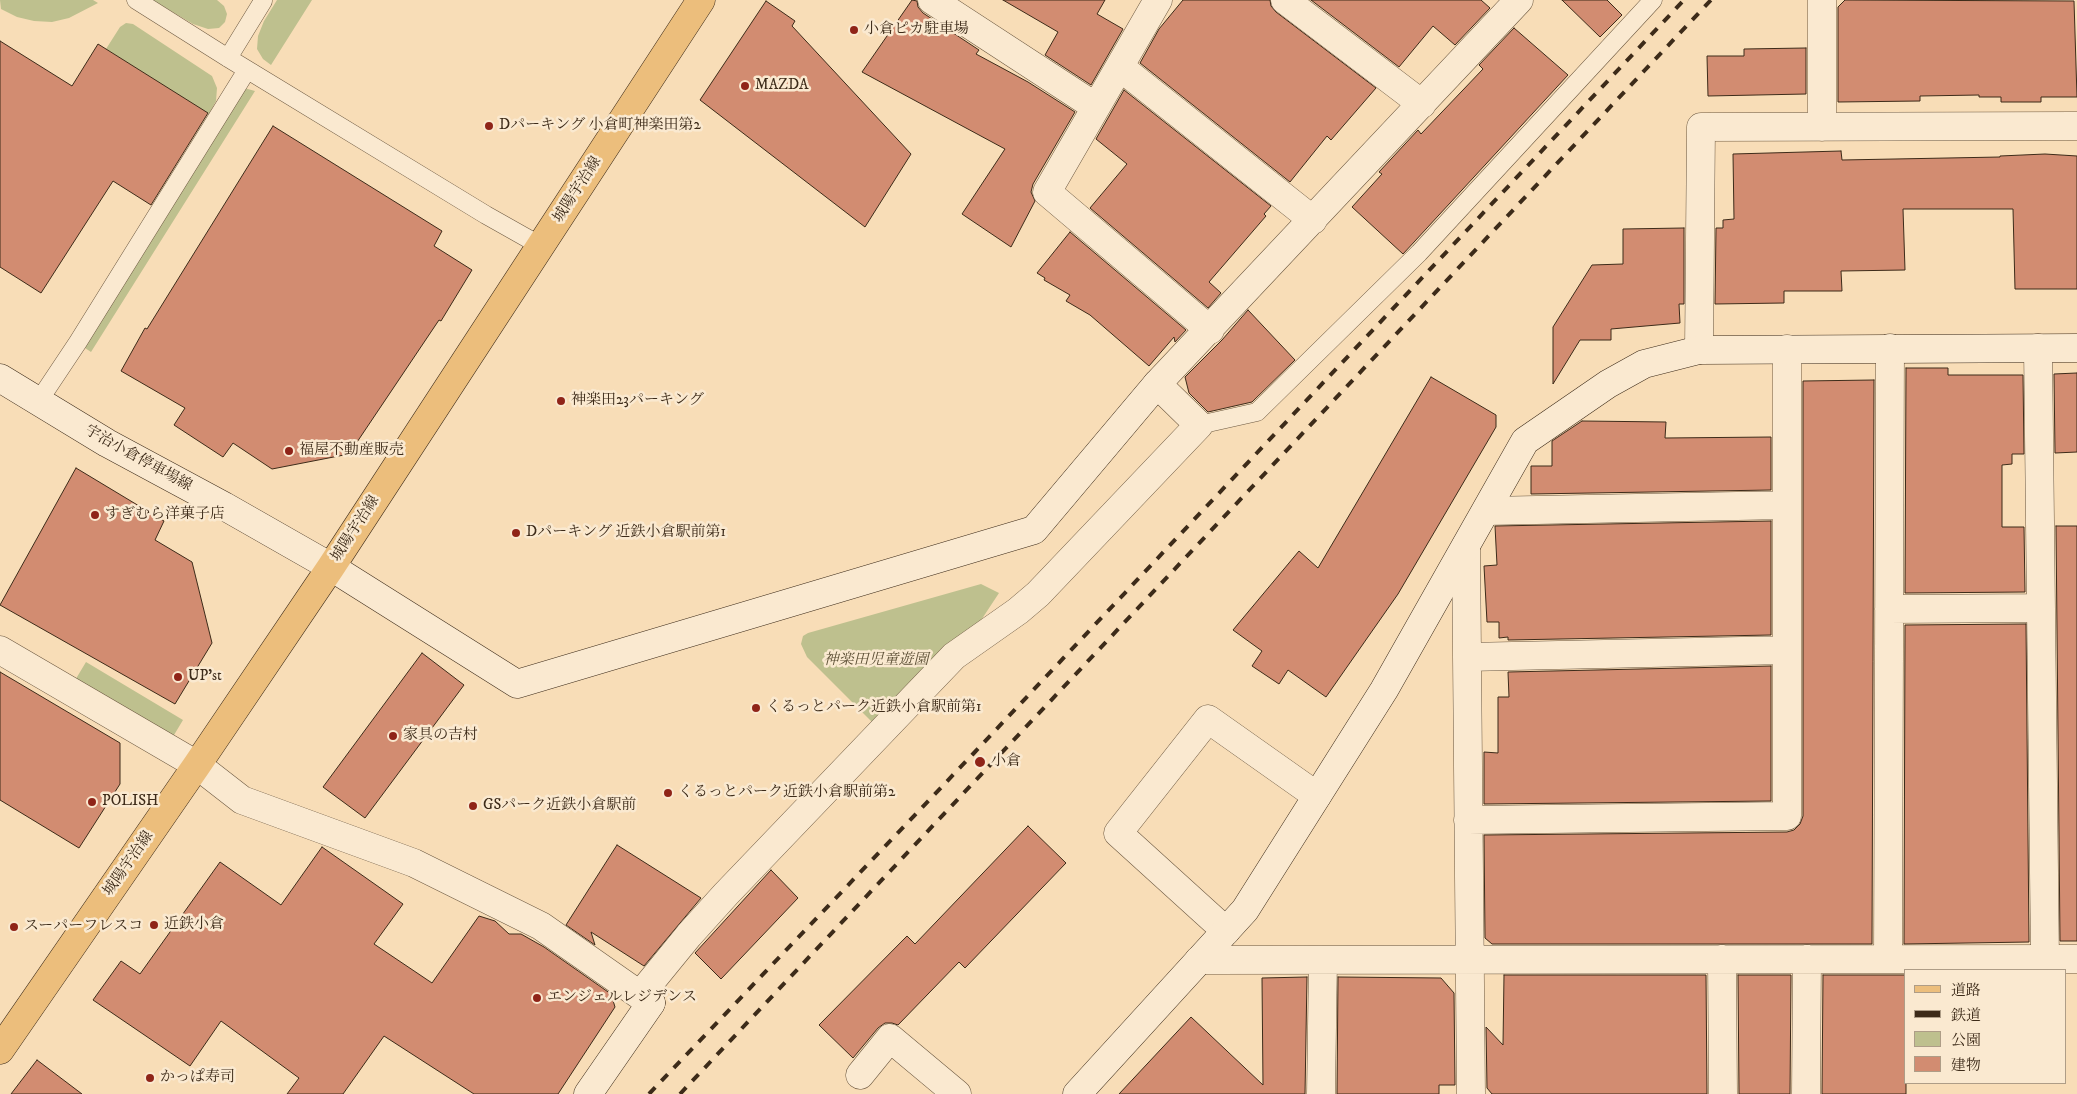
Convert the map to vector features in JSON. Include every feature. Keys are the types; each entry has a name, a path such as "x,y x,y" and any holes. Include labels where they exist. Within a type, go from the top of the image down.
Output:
{"main road":[{"name":"城陽宇治線","path":"0,1050 197,766 331,567 701,0"}],"street":[{"path":"932,0 1096,107"},
{"path":"1158,0 1047,192 1210,330"},
{"path":"1285,0 1422,104"},
{"name":"宇治小倉停車場線","path":"0,378 107,443 224,506 331,567 517,684 1034,530 1157,384 1210,330 1519,0"},
{"path":"1822,0 1822,127"},
{"path":"1120,67 1313,220"},
{"path":"1699,350 1701,128 2077,126"},
{"path":"1888,959 1890,348"},
{"path":"2038,348 2045,959"},
{"path":"1077,1094 1245,910 1384,690 1525,441 1608,384 1644,364 1699,350 2077,348"},
{"path":"1468,820 1787,816 1787,349"},
{"path":"588,1094 646,999 689,936 726,894 954,656 1018,611 1038,594 1199,425 1157,384"},
{"path":"1486,511 1787,505"},
{"path":"1466,546 1471,1094"},
{"path":"1889,609 2041,608"},
{"path":"0,650 197,766 242,800 414,863 541,926 646,999"},
{"path":"1467,657 1787,650"},
{"path":"1226,931 1118,833 1208,719 1317,796"},
{"path":"1722,959 1723,1094"},
{"path":"1806,1094 1807,959"},
{"path":"1199,960 2077,959"},
{"path":"1321,1094 1323,960"},
{"path":"860,1074 890,1038 957,1094"}],"lane":[{"path":"136,0 247,70 486,215 541,246"},
{"path":"228,58 262,0"},
{"path":"1199,425 1257,412 1419,253 1653,0"},
{"path":"38,402 78,342 247,70"}],"green space":[{"path":"0,0 93,0 98,3 69,18 52,22 34,21 17,17 1,9"},
{"path":"152,0 217,0 224,6 227,14 225,22 219,28 208,29 193,24"},
{"path":"277,0 312,0 271,65 263,59 257,49 258,36 264,21"},
{"path":"126,23 133,24 212,76 217,88 216,101 209,114 106,49 120,27"},
{"path":"244,88 255,91 91,352 85,348 94,326"},
{"name":"神楽田児童遊園","path":"981,584 999,593 966,643 880,730 807,657 801,644 803,636 808,633"},
{"path":"86,662 183,720 174,735 155,737 71,687"}],"building":[{"path":"912,0 917,1 918,7 923,13 979,50 976,54 1028,82 1075,112 1033,184 1031,192 1035,201 1011,247 962,214 1005,149 862,72"},
{"path":"1003,0 1105,0 1097,14 1123,29 1091,85 1045,55 1058,32"},
{"path":"1183,0 1270,0 1271,6 1276,12 1376,88 1331,140 1327,136 1290,182 1140,63 1159,29"},
{"path":"1311,0 1481,0 1490,8 1455,45 1433,26 1399,67"},
{"path":"1562,0 1607,0 1622,15 1600,37"},
{"path":"1845,0 2074,1 2077,97 2041,97 2041,102 2001,102 2001,97 1979,97 1979,95 1920,96 1920,101 1838,102 1838,7"},
{"path":"766,1 795,21 792,26 911,154 865,227 700,100"},
{"path":"1514,28 1568,75 1403,254 1352,207 1382,174 1379,172 1418,130 1421,134 1483,69 1479,65"},
{"path":"0,41 72,86 98,44 208,113 151,205 113,181 41,293 0,267"},
{"path":"1806,48 1806,94 1708,96 1707,56 1744,56 1744,49"},
{"path":"1124,90 1271,206 1264,214 1266,216 1209,282 1221,293 1208,308 1090,208 1127,164 1096,139"},
{"path":"273,126 442,231 434,246 472,270 441,321 439,320 349,454 272,469 233,443 223,457 174,425 185,408 121,371 145,328 147,329"},
{"path":"1841,151 1842,160 2000,157 2045,154 2077,156 2077,289 2015,289 2013,209 1903,209 1905,270 1841,271 1842,291 1784,291 1784,303 1715,304 1716,228 1723,228 1723,220 1734,219 1733,154"},
{"path":"1684,228 1684,304 1679,304 1680,323 1611,329 1611,340 1580,340 1553,384 1553,327 1592,265 1623,264 1623,229"},
{"path":"1070,232 1186,330 1175,342 1174,337 1149,366 1090,315 1066,301 1070,295 1044,280 1045,278 1037,273"},
{"path":"1248,310 1295,360 1252,402 1208,412 1189,393 1185,377 1222,340"},
{"path":"1906,368 1948,368 1948,375 2023,375 2024,454 2012,454 2012,464 2002,465 2002,527 2024,527 2025,592 1905,593"},
{"path":"2077,373 2077,452 2055,453 2054,374"},
{"path":"1431,377 1496,415 1496,427 1398,594 1326,697 1288,670 1279,684 1252,666 1262,651 1233,630 1299,551 1318,568"},
{"path":"1874,380 1872,944 1492,944 1485,938 1484,835 1787,832 1794,830 1800,824 1803,816 1803,381"},
{"path":"1582,421 1666,422 1665,438 1771,437 1771,490 1531,494 1531,466 1552,466 1552,441"},
{"path":"76,468 164,521 155,540 192,562 212,643 175,704 0,605"},
{"path":"1771,521 1771,635 1508,640 1508,637 1499,638 1499,622 1487,622 1484,566 1497,565 1495,526"},
{"path":"2056,526 2077,526 2077,941 2060,941"},
{"path":"2026,624 2029,942 1904,944 1905,625"},
{"name":"家具の吉村","path":"422,653 464,685 365,818 323,787"},
{"path":"1771,666 1771,801 1484,804 1484,752 1498,753 1498,697 1509,697 1508,672"},
{"path":"0,672 120,743 120,784 79,848 0,800"},
{"path":"1028,826 1066,863 965,968 959,962 898,1025 885,1023 878,1028 853,1058 819,1025 907,936 915,944"},
{"path":"617,845 701,898 644,966 591,932 595,945 566,925"},
{"path":"322,847 403,904 374,944 432,983 479,916 495,921 509,934 521,934 544,947 611,994 615,1007 558,1094 474,1094 384,1036 343,1094 287,1094 299,1078 221,1021 190,1066 93,1000 121,961 140,974 220,862 281,905"},
{"path":"771,870 798,898 721,979 695,953"},
{"path":"1504,975 1706,975 1707,1094 1492,1094 1487,1088 1486,1027 1503,1045"},
{"path":"1738,975 1791,975 1790,1094 1739,1094"},
{"path":"1823,975 1904,975 1904,1084 1906,1084 1906,1094 1822,1094"},
{"path":"1307,977 1305,1094 1119,1094 1191,1017 1263,1085 1262,978"},
{"path":"1338,977 1441,978 1454,993 1455,1085 1439,1085 1439,1094 1337,1094"},
{"path":"37,1060 82,1094 11,1094"}],"railway":[{"path":"649,1094 973,754 1684,0"},
{"path":"680,1094 1711,0"}],"place":[{"name":"小倉ピカ駐車場","path":"854,30"},
{"name":"MAZDA","path":"745,86"},
{"name":"Dパーキング 小倉町神楽田第2","path":"489,126"},
{"name":"神楽田23パーキング","path":"561,401"},
{"name":"福屋不動産販売","path":"289,451"},
{"name":"すぎむら洋菓子店","path":"95,515"},
{"name":"Dパーキング 近鉄小倉駅前第1","path":"516,533"},
{"name":"UP'st","path":"178,677"},
{"name":"くるっとパーク近鉄小倉駅前第1","path":"756,708"},
{"name":"家具の吉村","path":"393,736"},
{"name":"小倉","path":"980,762"},
{"name":"くるっとパーク近鉄小倉駅前第2","path":"668,793"},
{"name":"POLISH","path":"92,802"},
{"name":"GSパーク近鉄小倉駅前","path":"473,806"},
{"name":"近鉄小倉","path":"154,925"},
{"name":"スーパーフレスコ","path":"14,927"},
{"name":"エンジェルレジデンス","path":"537,998"},
{"name":"かっぱ寿司","path":"150,1078"}]}
